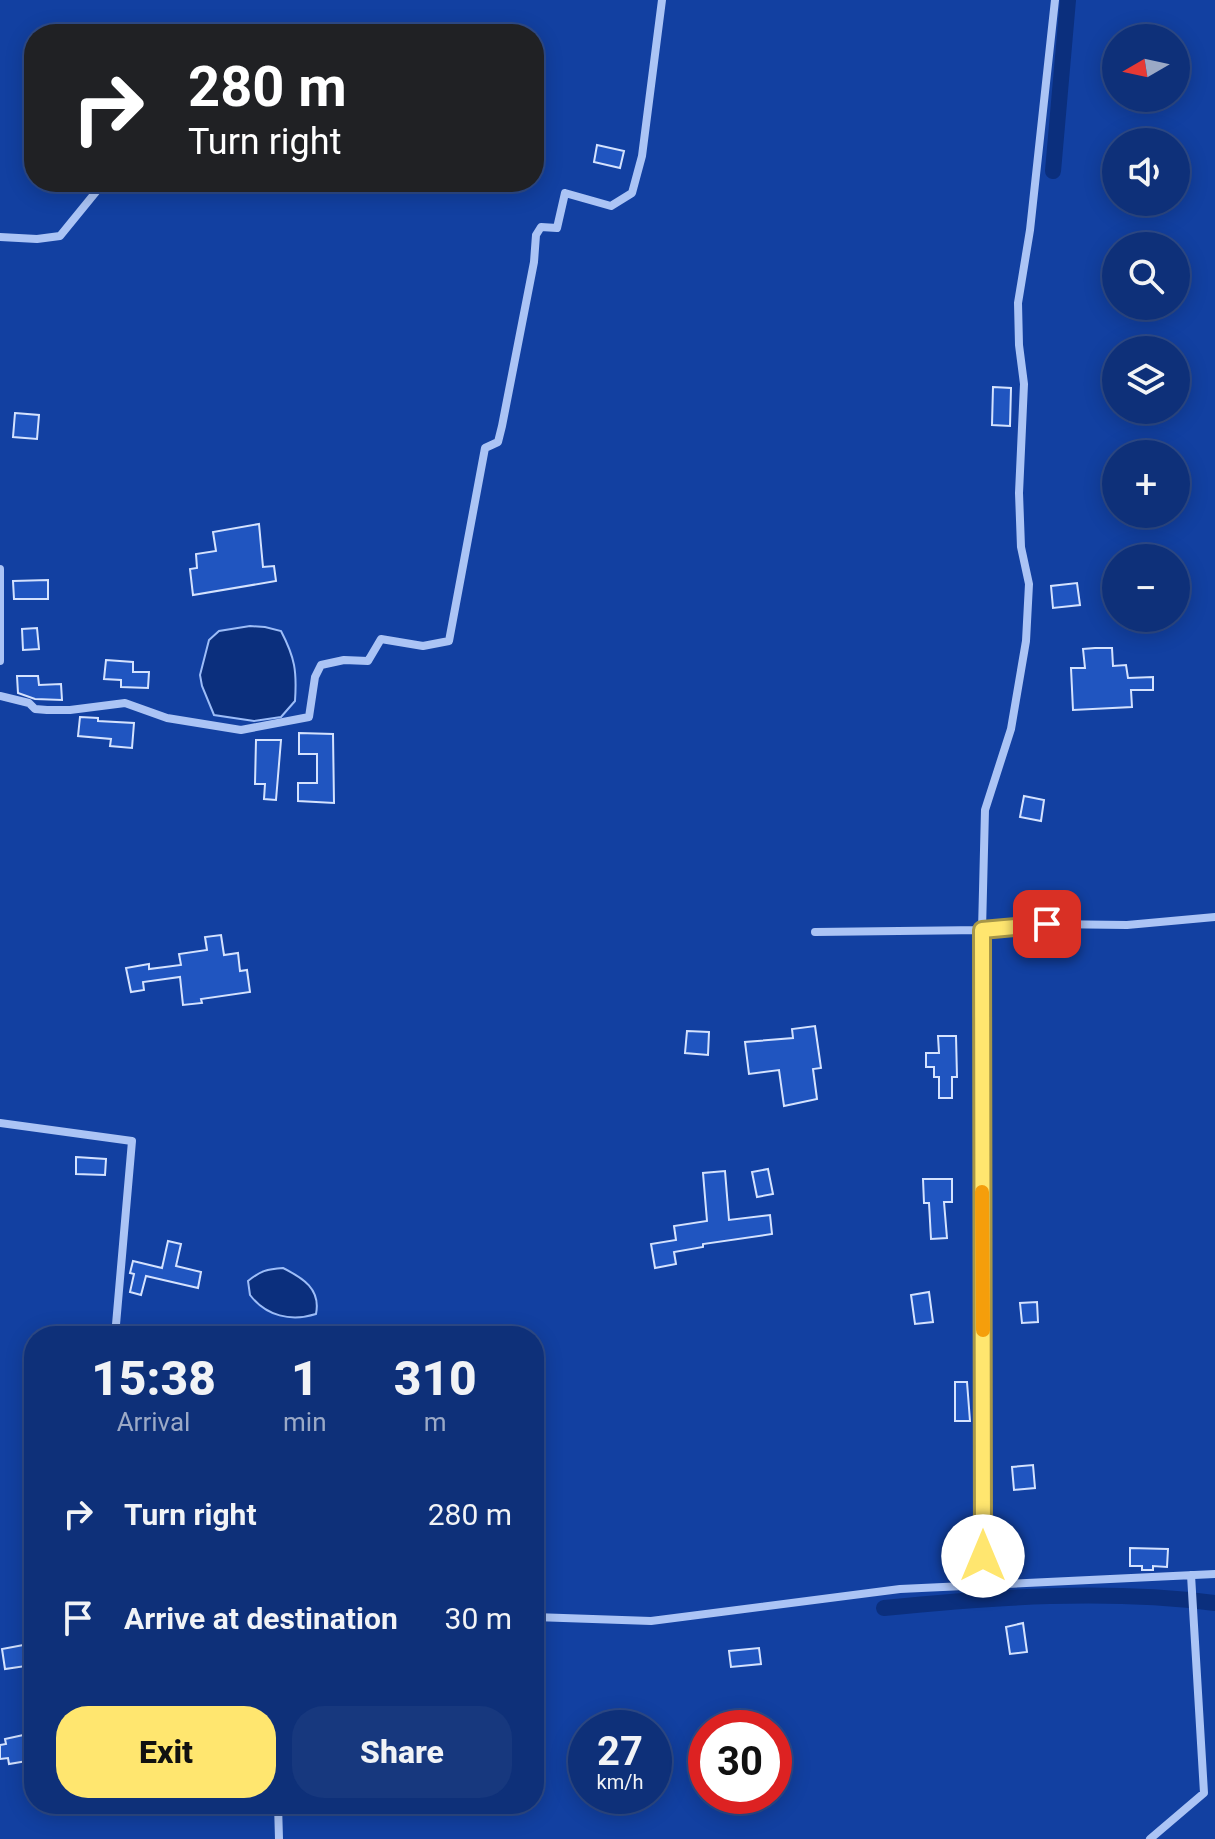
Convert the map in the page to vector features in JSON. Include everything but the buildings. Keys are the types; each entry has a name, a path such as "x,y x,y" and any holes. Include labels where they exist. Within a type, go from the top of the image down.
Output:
{"street":[{"path":"0,696 29,703 35,709 47,710 125,703 167,718 241,730 309,717 315,677 321,665 344,660 368,661 381,639 423,646 449,641 485,448 498,442 502,426 534,262 536,235 541,227 557,228 565,193 611,206 632,193 642,156 662,0"},
{"path":"983,1585 982,930 985,810 1011,729 1026,641 1029,584 1020,533 1024,384 1018,303 1030,230 1055,0"},
{"path":"0,237 37,239 60,236 96,192"},
{"path":"0,569 0,661"},
{"path":"815,932 982,930 1047,924 1127,925 1215,917"},
{"path":"0,1123 132,1141 116,1326"},
{"path":"544,1617 651,1621 900,1589 1215,1574"},
{"path":"1150,1839 1204,1793 1191,1575"},
{"path":"278,1814 279,1839"}],"water":[{"path":"250,626 281,631 292,657 295,701 281,717 254,721 214,715 202,686 200,675 209,640 219,631"},
{"path":"283,1268 309,1285 316,1298 316,1314 297,1317 280,1315 264,1308 250,1295 248,1281 264,1271"}],"waterway":[{"path":"1053,171 1068,0"},
{"path":"884,1608 1050,1596 1133,1596 1215,1603"}],"slow traffic":[{"path":"982,1192 983,1330"}],"route":[{"path":"983,1556 982,930 1047,924"}]}
